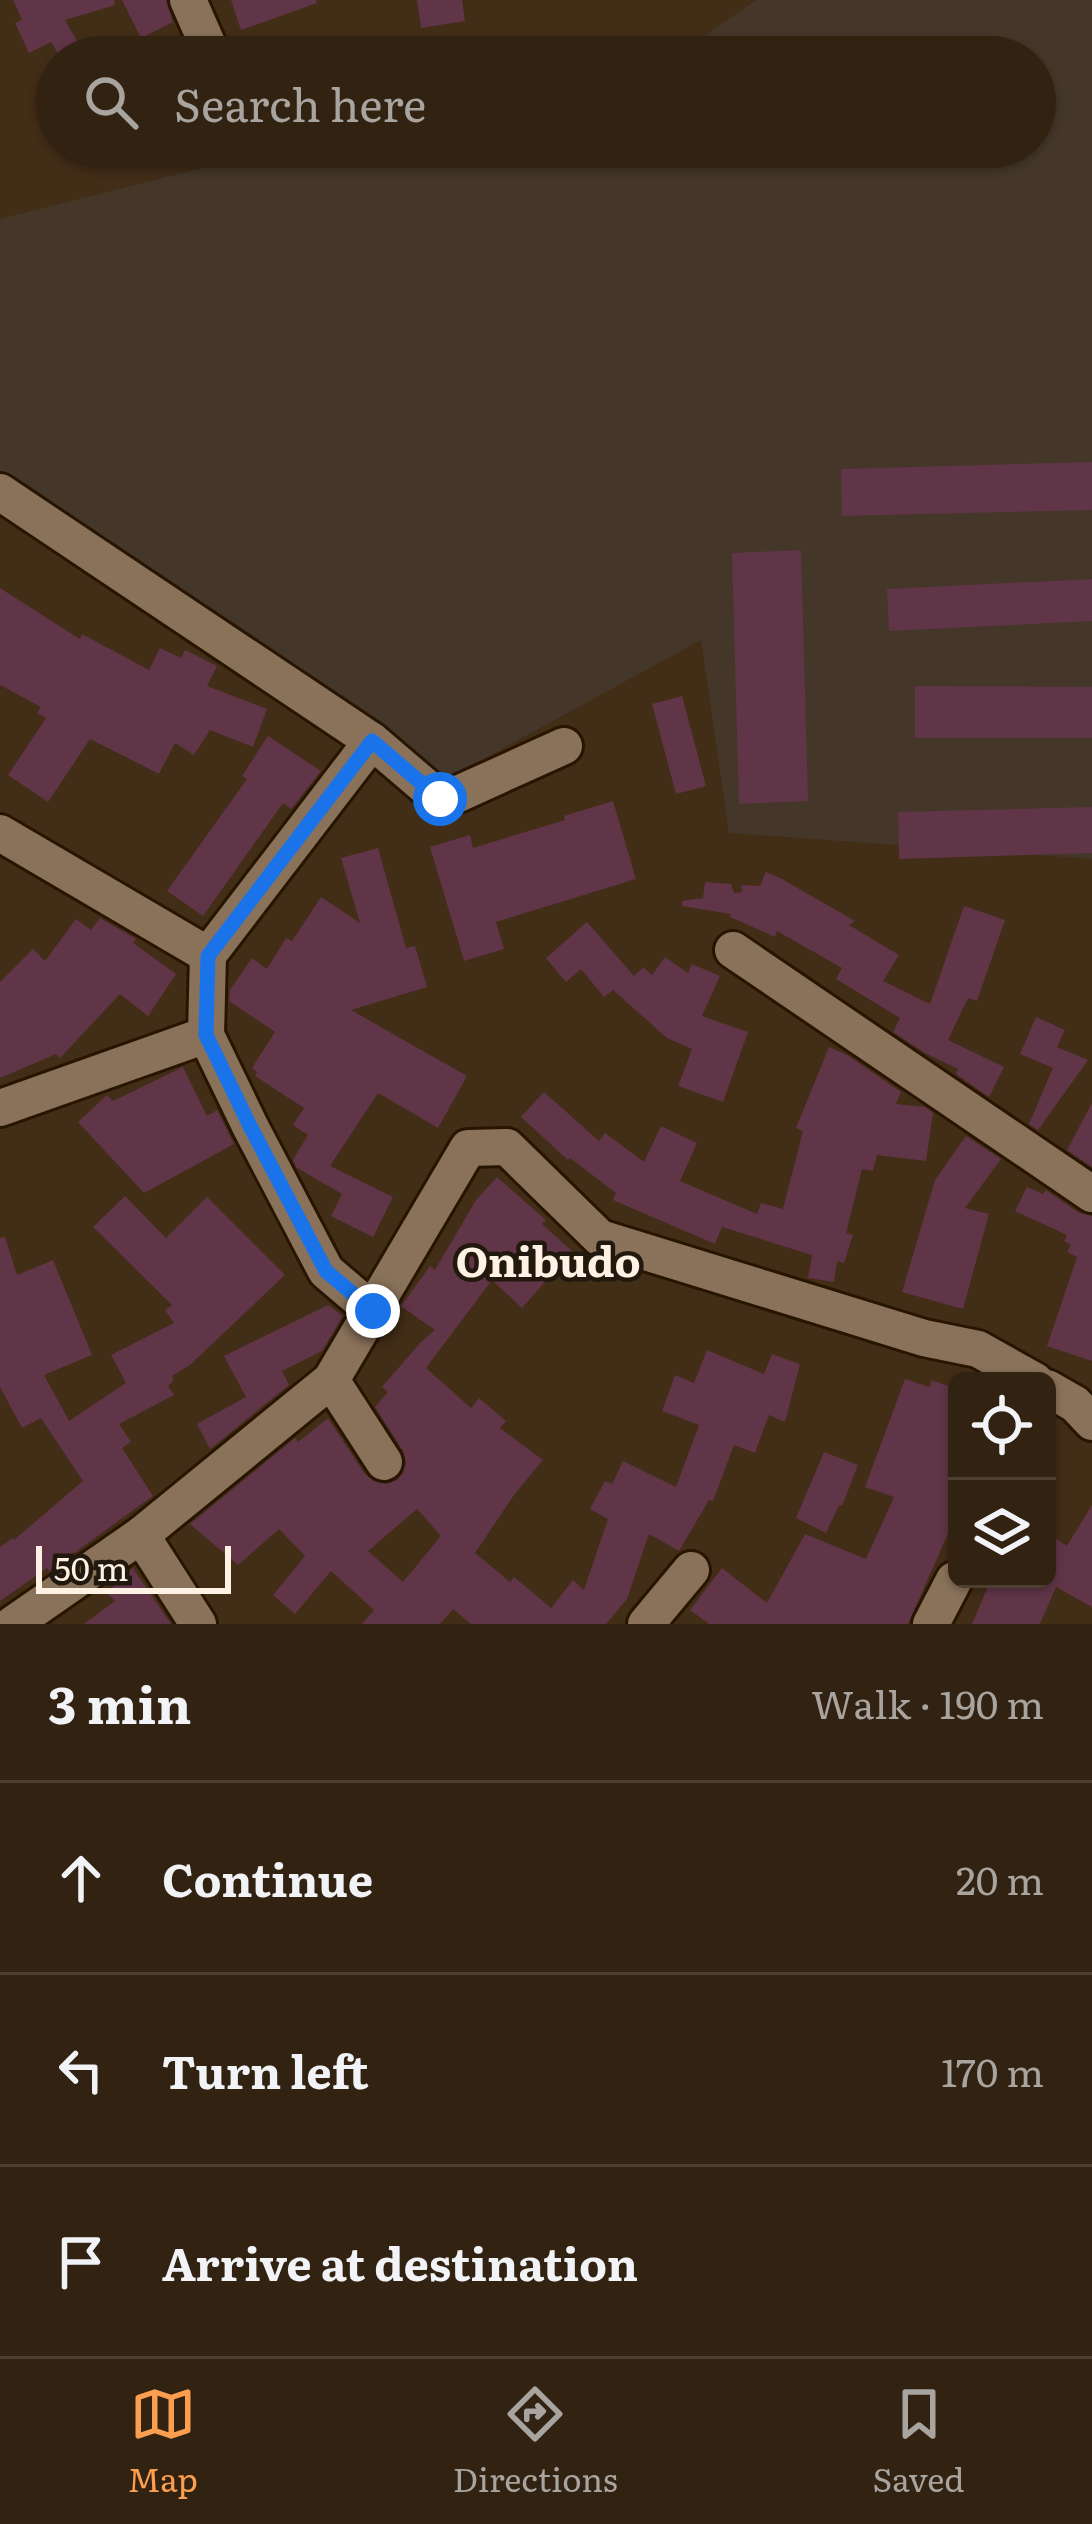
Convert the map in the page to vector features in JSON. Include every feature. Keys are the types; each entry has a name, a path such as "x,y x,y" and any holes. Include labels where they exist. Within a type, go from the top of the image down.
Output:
{"street":[{"path":"188,0 204,36"},
{"path":"0,492 372,741 440,799 564,746"},
{"path":"372,741 208,956 206,1035 326,1271 373,1311"},
{"path":"0,833 208,956"},
{"path":"733,950 1092,1194"},
{"path":"0,1108 206,1035"},
{"path":"14,1624 141,1535 332,1379 468,1148 507,1147 600,1238 924,1338 978,1348 1019,1372"},
{"path":"332,1379 384,1462"},
{"path":"1056,1393 1092,1422"},
{"path":"141,1535 199,1624"},
{"path":"646,1624 691,1570"},
{"path":"932,1624 950,1588"}],"shaded area":[{"path":"756,0 1092,0 1092,859 729,833 701,640 447,779 322,691 0,486 0,219 203,168 1056,168 1056,36 704,36"}],"building":[{"path":"13,0 114,0 115,5 65,20 74,36 36,36 36,50 29,53 15,23 22,20"},
{"path":"122,0 166,0 173,22 140,36"},
{"path":"231,0 316,0 317,3 241,30"},
{"path":"417,0 462,0 465,21 421,28"},
{"path":"1092,462 1092,510 842,516 841,469"},
{"path":"801,550 808,801 739,804 732,553"},
{"path":"1092,579 1092,621 889,631 887,589"},
{"path":"0,588 80,639 82,634 149,670 160,648 181,658 185,650 217,666 207,686 267,709 253,747 210,730 194,755 175,743 159,774 90,739 48,802 8,775 46,718 37,713 41,707 0,685"},
{"path":"915,686 1092,687 1092,738 915,738"},
{"path":"682,696 706,786 676,794 652,704"},
{"path":"268,736 321,771 291,809 283,803 203,916 167,891 247,779 242,776"},
{"path":"613,801 636,879 496,922 504,949 464,961 430,847 470,835 473,848"},
{"path":"1092,807 1092,853 899,859 898,812"},
{"path":"378,848 406,948 415,946 427,987 351,1010 467,1076 438,1128 378,1093 330,1166 393,1197 373,1237 331,1216 342,1194 297,1168 293,1160 308,1135 293,1125 304,1108 255,1076 252,1068 275,1032 229,1001 230,990 252,958 267,969 321,897 360,923 341,858"},
{"path":"766,872 855,921 849,925 899,955 883,981 930,1004 964,906 1005,920 977,1001 968,998 948,1040 1004,1067 989,1097 956,1074 958,1069 893,1032 900,1018 836,979 842,968 777,931 775,937 731,914 682,906 682,901 703,898 705,882 731,884 734,893 742,892 741,885 760,886"},
{"path":"100,918 136,939 133,943 176,974 148,1016 120,994 60,1058 56,1054 0,1078 0,982 33,949 45,961 76,919 91,930"},
{"path":"587,922 634,976 643,967 652,975 665,957 688,973 692,964 720,976 702,1016 748,1032 723,1102 678,1086 692,1049 667,1038 613,990 604,997 581,969 566,982 546,958"},
{"path":"1036,1017 1065,1030 1057,1047 1088,1060 1038,1130 1029,1124 1053,1068 1020,1054"},
{"path":"829,1047 901,1092 896,1104 925,1107 933,1113 926,1161 877,1155 873,1171 862,1169 846,1233 853,1235 844,1263 837,1261 834,1282 808,1278 812,1255 722,1227 715,1244 613,1200 616,1193 568,1160 521,1117 544,1092 599,1141 605,1133 644,1162 661,1126 697,1143 680,1181 757,1214 761,1203 783,1209 803,1131 796,1128"},
{"path":"183,1067 207,1116 217,1110 234,1144 144,1193 78,1122 107,1095 113,1101"},
{"path":"1092,1103 1092,1167 1067,1150"},
{"path":"966,1136 1001,1159 965,1208 989,1214 963,1309 902,1292 935,1180"},
{"path":"497,1177 546,1220 542,1224 572,1251 522,1308 492,1280 426,1368 471,1408 479,1398 506,1421 500,1428 543,1460 475,1553 510,1582 514,1577 551,1608 573,1580 584,1590 608,1519 590,1509 605,1481 612,1484 623,1461 676,1487 699,1425 662,1411 675,1375 694,1383 707,1350 764,1374 772,1354 800,1364 785,1422 769,1415 755,1453 734,1445 713,1501 709,1500 679,1551 649,1534 627,1599 606,1624 471,1624 453,1609 440,1624 362,1624 374,1610 331,1571 295,1614 273,1595 305,1556 279,1529 238,1565 190,1524 295,1438 298,1442 328,1418 365,1474 386,1484 397,1480 406,1462 403,1451 375,1407 388,1392 382,1387 435,1330 401,1306 430,1266 435,1270 476,1200","holes":["417,1509 441,1536 403,1582 368,1551"]},
{"path":"1027,1187 1043,1194 1046,1190 1079,1213 1092,1216 1092,1361 1047,1346 1077,1257 1067,1252 1071,1245 1064,1241 1067,1235 1015,1211"},
{"path":"125,1196 166,1238 207,1197 285,1275 190,1365 172,1376 168,1386 174,1395 119,1424 131,1442 122,1448 153,1496 0,1601 0,1547 83,1481 41,1418 22,1428 0,1387 0,1238 5,1237 17,1275 53,1260 92,1355 44,1375 69,1421 126,1383 111,1355 174,1323 165,1310 172,1305 93,1227"},
{"path":"328,1305 343,1316 322,1351 282,1371 289,1385 210,1449 197,1424 246,1397 224,1356"},
{"path":"905,1379 930,1387 931,1380 948,1386 948,1533 908,1624 709,1624 690,1610 722,1568 767,1603 805,1534 866,1559 894,1497 865,1487"},
{"path":"824,1452 858,1465 826,1533 796,1518"},
{"path":"1092,1505 1092,1607 1056,1587 1056,1539 1067,1546"},
{"path":"133,1568 171,1624 84,1624 115,1601 107,1593"},
{"path":"987,1588 1056,1588 1040,1624 972,1624"}],"district":[{"name":"Onibudo","path":"548,1262"}],"route":[{"path":"373,1311 326,1271 206,1035 208,956 372,741 440,799"}]}
